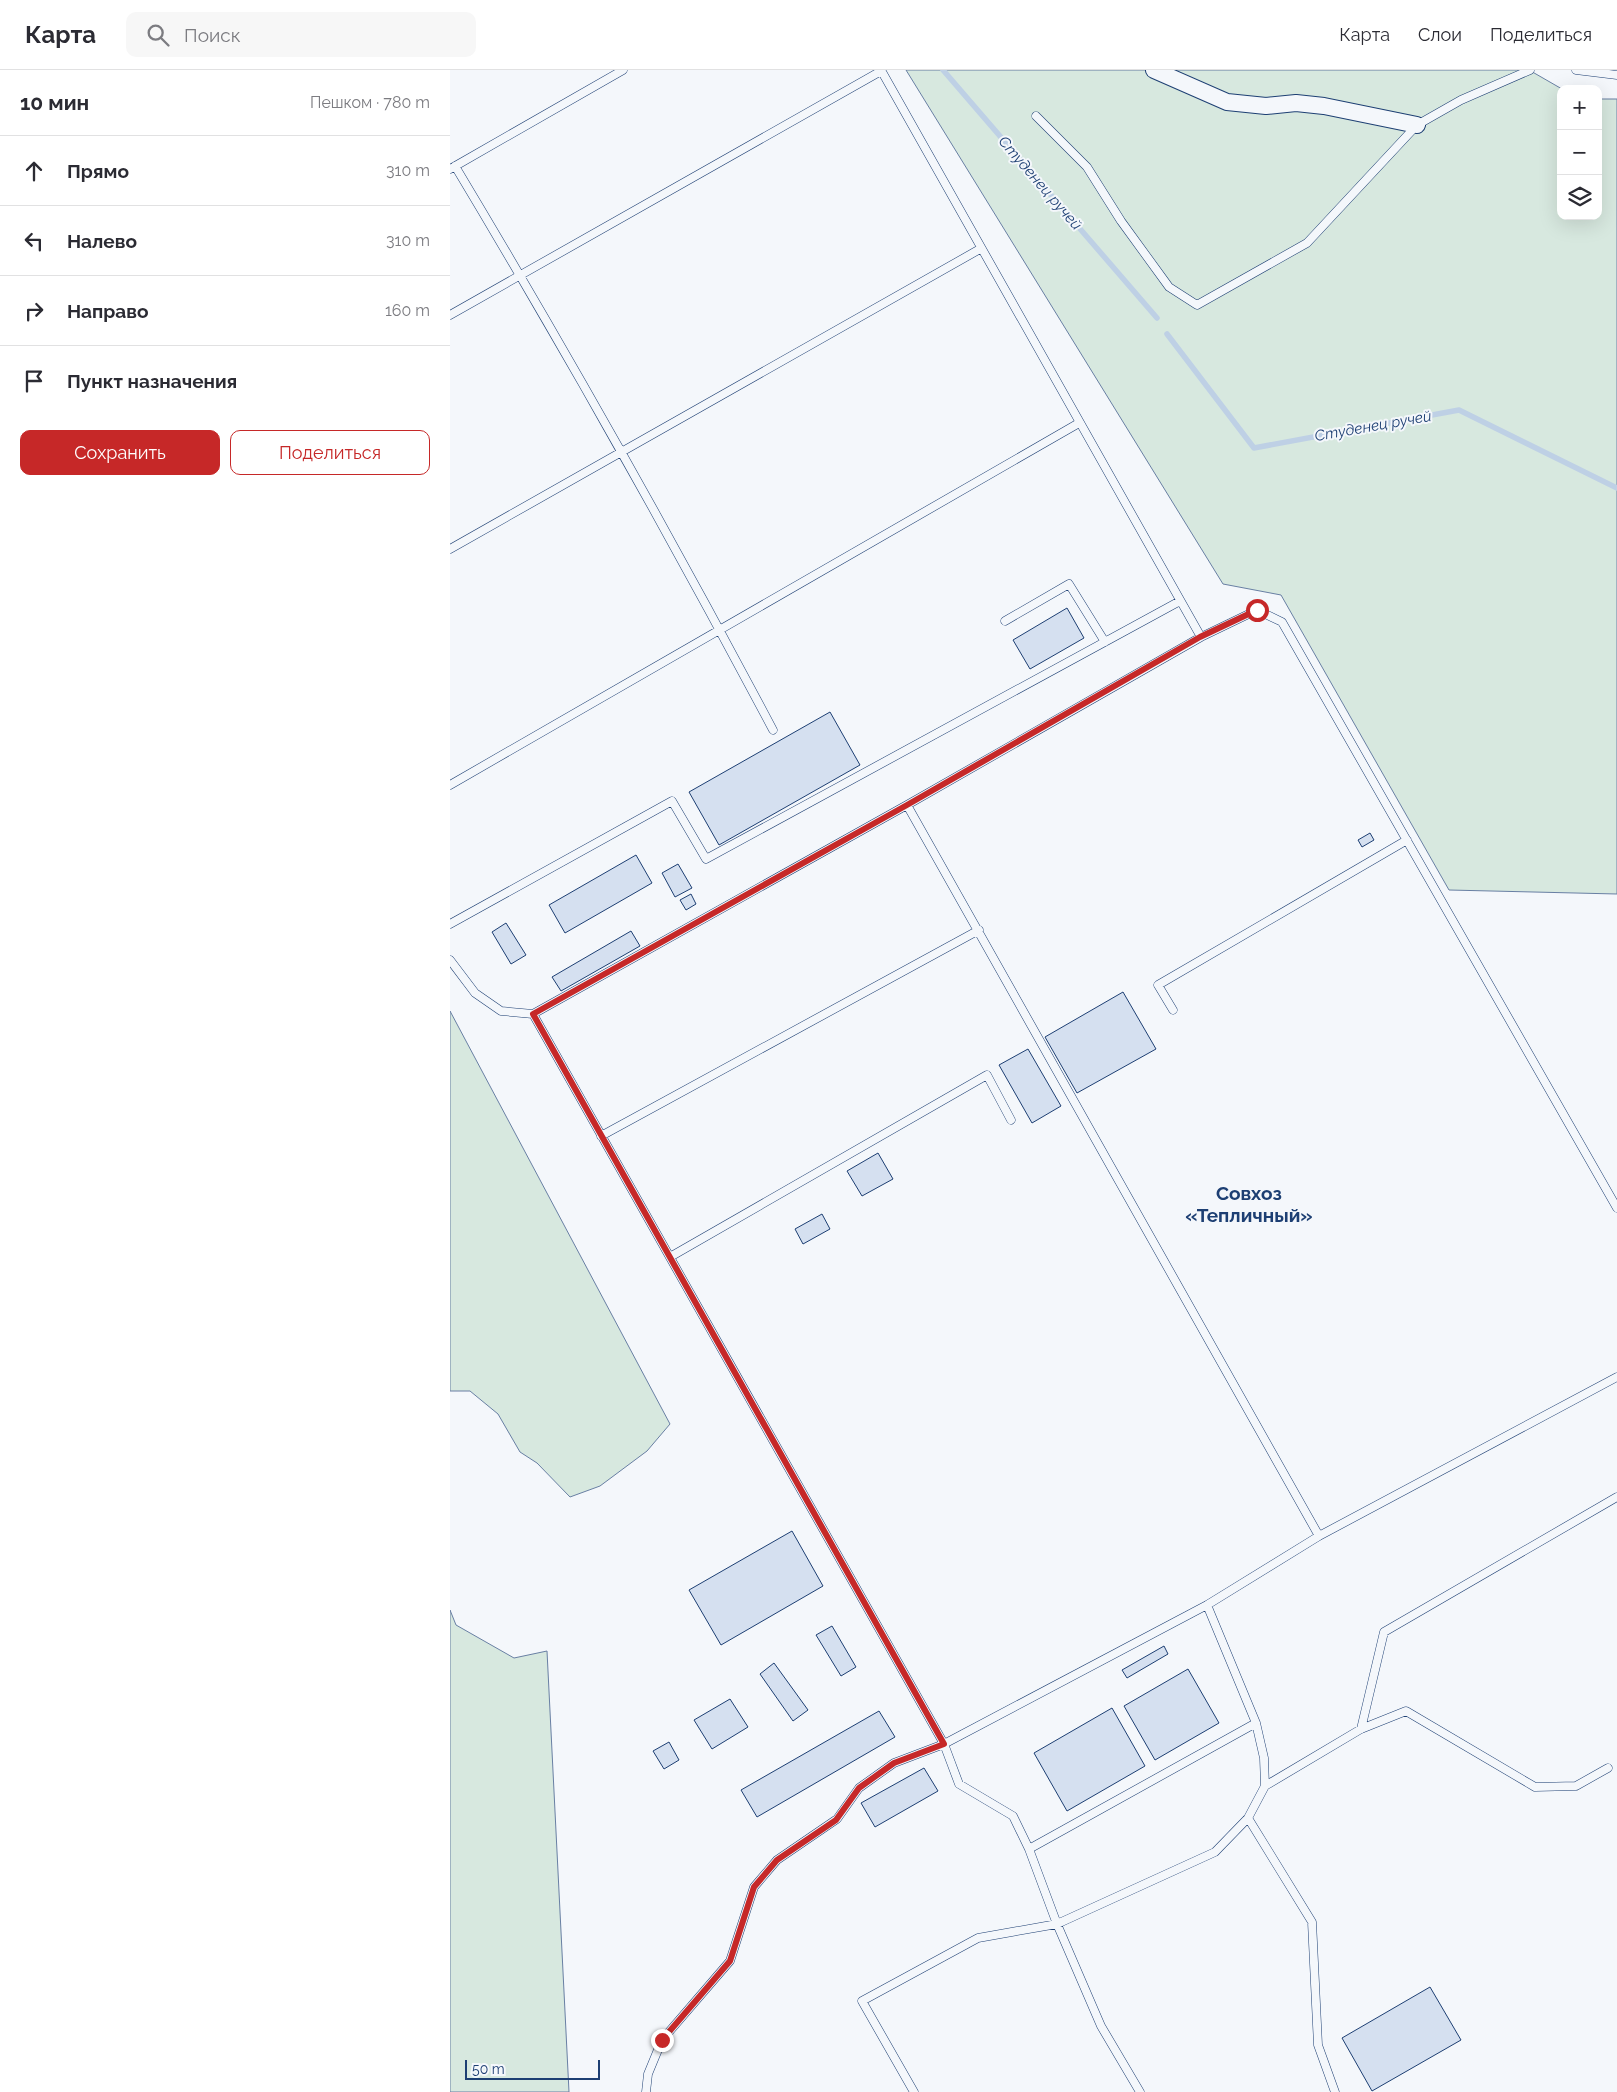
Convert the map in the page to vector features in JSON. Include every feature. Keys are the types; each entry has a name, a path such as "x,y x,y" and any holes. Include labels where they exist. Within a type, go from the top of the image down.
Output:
{"street":[{"path":"1154,70 1227,102 1266,106 1296,103 1324,106 1417,125"}],"lane":[{"path":"623,70 453,167 521,275 622,453 773,730"},
{"path":"450,316 881,70 1200,637"},
{"path":"1036,116 1087,167 1121,221 1169,287 1197,305 1307,242 1417,125 1461,100 1530,70"},
{"path":"1576,70 1617,75"},
{"path":"450,549 980,249"},
{"path":"450,785 1079,423"},
{"path":"1005,621 1069,584 1106,642"},
{"path":"450,924 672,801 706,859 1180,602"},
{"path":"450,960 475,993 501,1011 533,1014 907,805 1200,637 1257,610 1282,622 1617,1208"},
{"path":"907,805 1319,1536"},
{"path":"1173,1010 1158,985 1407,840"},
{"path":"601,1136 979,930"},
{"path":"533,1014 944,1744 959,1784 1013,1816 1029,1849 1057,1924 1101,2026 1140,2092"},
{"path":"670,1256 987,1074 1011,1120"},
{"path":"646,2092 648,2074 662,2040 730,1961 754,1887 777,1860 836,1820 859,1788 894,1763 944,1744 1207,1605 1319,1536 1617,1377"},
{"path":"1361,1729 1384,1632 1617,1497"},
{"path":"914,2092 862,2001 978,1938 1057,1924 1215,1852 1248,1818 1265,1786 1264,1758 1256,1723 1207,1605"},
{"path":"1265,1786 1361,1729 1406,1711 1535,1787 1576,1786 1608,1768"},
{"path":"1029,1849 1256,1723"},
{"path":"1248,1818 1312,1922 1318,2046 1335,2092"}],"shaded area":[{"path":"906,70 1529,70 1557,86 1557,220 1602,220 1602,99 1617,99 1617,894 1449,890 1281,595 1223,584"},
{"path":"450,1011 670,1424 647,1451 600,1486 570,1497 537,1463 520,1452 498,1414 470,1391 450,1391"},
{"path":"450,1610 456,1625 514,1658 547,1651 569,2092 450,2092"}],"building":[{"path":"1067,608 1084,638 1030,669 1013,640"},
{"path":"830,712 860,765 719,845 689,792"},
{"path":"1370,833 1374,840 1362,847 1358,840"},
{"path":"636,855 652,883 565,933 549,905"},
{"path":"678,864 692,888 675,897 662,873"},
{"path":"691,894 696,904 686,910 680,900"},
{"path":"506,923 526,955 511,964 492,932"},
{"path":"631,931 640,946 561,991 552,977"},
{"path":"1123,992 1156,1049 1077,1093 1045,1037"},
{"path":"1028,1049 1061,1106 1032,1123 999,1065"},
{"path":"878,1153 893,1179 862,1196 847,1171"},
{"path":"822,1214 830,1229 803,1244 795,1229"},
{"path":"792,1531 823,1586 721,1645 689,1590"},
{"path":"832,1626 856,1667 841,1676 816,1635"},
{"path":"1164,1646 1168,1654 1127,1678 1122,1670"},
{"path":"774,1663 808,1710 793,1721 760,1674"},
{"path":"1188,1669 1219,1723 1155,1760 1124,1706"},
{"path":"730,1699 748,1727 712,1749 694,1720"},
{"path":"1112,1708 1145,1766 1067,1811 1034,1753"},
{"path":"879,1711 895,1737 757,1817 741,1790"},
{"path":"669,1742 679,1760 664,1769 653,1751"},
{"path":"924,1768 938,1791 875,1827 861,1803"},
{"path":"1430,1987 1461,2040 1372,2091 1342,2038"}],"waterway":[{"name":"Студенец ручей","path":"943,70 1157,318"},
{"name":"Студенец ручей","path":"1167,334 1254,448 1459,410 1617,488"}],"district":[{"name":"Совхоз «Тепличный»","path":"1249,1204"}],"route":[{"path":"662,2040 730,1961 754,1887 777,1860 836,1820 859,1788 894,1763 944,1744 533,1014 907,805 1200,637 1257,610"}]}
